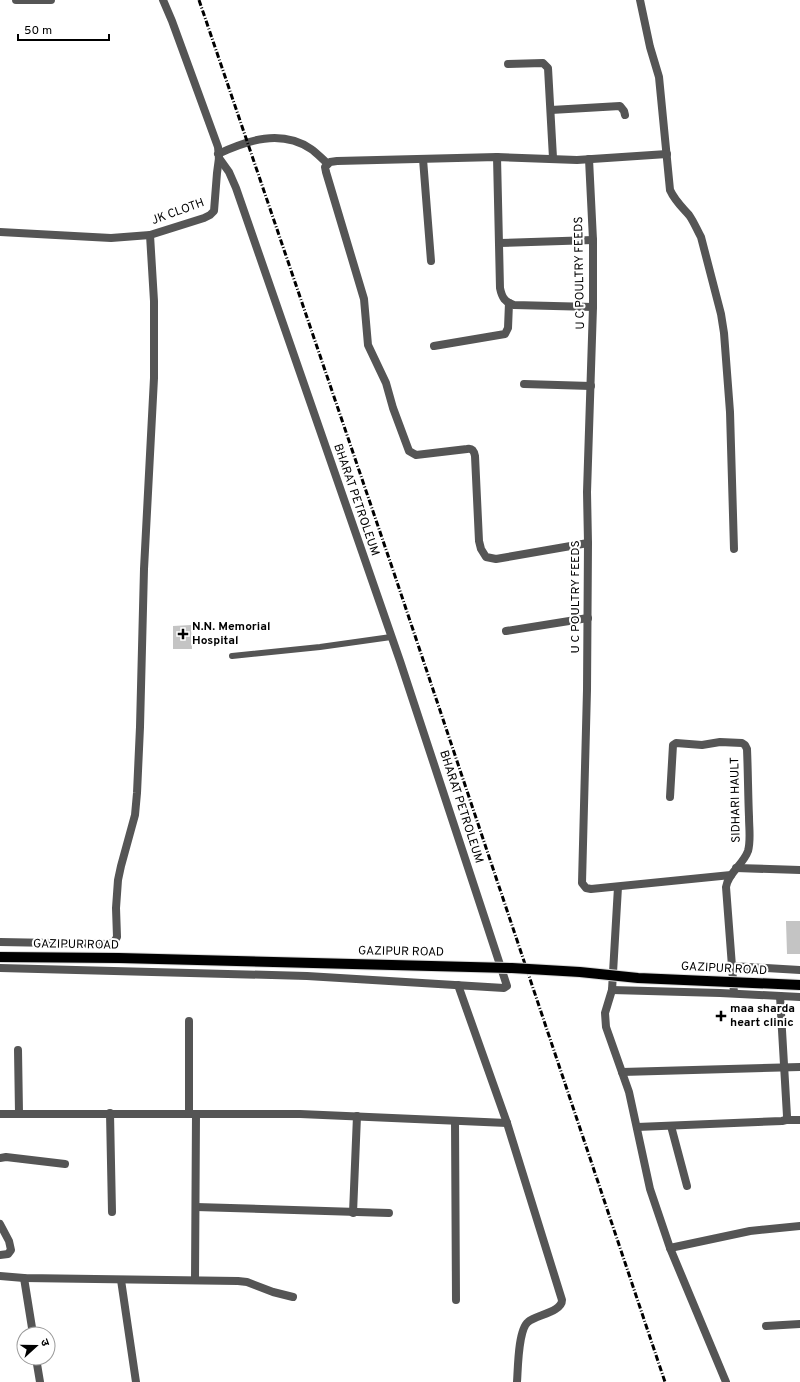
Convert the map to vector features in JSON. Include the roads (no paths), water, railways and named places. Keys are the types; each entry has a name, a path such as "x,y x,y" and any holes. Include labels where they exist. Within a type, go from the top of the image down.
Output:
{"main road":[{"name":"GAZIPUR ROAD","path":"0,957 119,958 512,968 580,972 638,978 800,986"}],"street":[{"path":"16,0 51,0"},
{"name":"JK CLOTH","path":"0,232 111,238 150,235 204,218 214,211 216,173 219,156 218,147 163,0"},
{"path":"640,0 648,40 659,77 670,190 674,200 690,216 696,226 705,252 722,314 730,412 734,549"},
{"path":"508,64 540,63 546,65 549,71 553,158"},
{"path":"551,110 620,106 625,115"},
{"path":"219,156 250,141 274,138 303,145 312,150 328,164"},
{"path":"588,543 496,559 486,557 481,549 479,541 474,451 467,449 416,455 409,451 393,408 387,386 368,345 364,299 325,167 336,161 498,157 589,159 667,154"},
{"name":"BHARAT PETROLEUM","path":"0,968 308,976 504,988 507,986 391,637 236,188 229,172 219,156"},
{"path":"498,157 500,288 503,298 514,305 593,307"},
{"path":"423,159 431,261"},
{"name":"U C POULTRY FEEDS","path":"589,159 593,240 593,307 587,492 588,618 582,883 586,888 591,889 731,875"},
{"path":"0,942 108,944 114,942 117,937 116,902 118,880 135,815 138,786 144,569 154,378 154,301 150,235"},
{"path":"499,243 593,240"},
{"path":"434,346 505,334 508,328 509,303"},
{"path":"524,384 591,386"},
{"path":"506,631 588,618"},
{"name":"SIDHARI HAULT","path":"670,797 673,745 676,743 708,745 720,742 742,743 745,745 747,749 749,843 746,855 726,883 734,993"},
{"path":"736,868 800,870"},
{"path":"618,887 612,990 604,1013 604,1019 629,1092 650,1189 670,1248 726,1382"},
{"path":"732,966 800,970"},
{"path":"458,985 507,1123 562,1300 559,1307 525,1324 521,1336 517,1382"},
{"path":"612,990 734,993 800,997"},
{"path":"780,996 788,1116 786,1120"},
{"path":"189,1021 196,1207 195,1280"},
{"path":"18,1050 20,1113"},
{"path":"622,1072 800,1067"},
{"path":"110,1113 112,1212"},
{"path":"0,1114 300,1114 507,1123"},
{"path":"353,1212 357,1116"},
{"path":"637,1127 800,1120"},
{"path":"455,1121 456,1300"},
{"path":"671,1126 687,1186"},
{"path":"0,1158 6,1157 65,1164"},
{"path":"196,1207 389,1213"},
{"path":"0,1224 9,1241 11,1250 8,1254 0,1255"},
{"path":"670,1248 750,1231 800,1226"},
{"path":"0,1276 24,1278 247,1282 273,1292 293,1297"},
{"path":"24,1278 32,1326"},
{"path":"121,1280 136,1382"},
{"path":"766,1326 800,1324"},
{"path":"37,1366 40,1382"}],"lane":[{"path":"232,656 320,647 391,637"}],"railway":[{"path":"199,0 395,576 665,1382"}],"place":[{"name":"N.N. Memorial Hospital","path":"183,634"},
{"name":"maa sharda heart clinic","path":"721,1016"}]}
